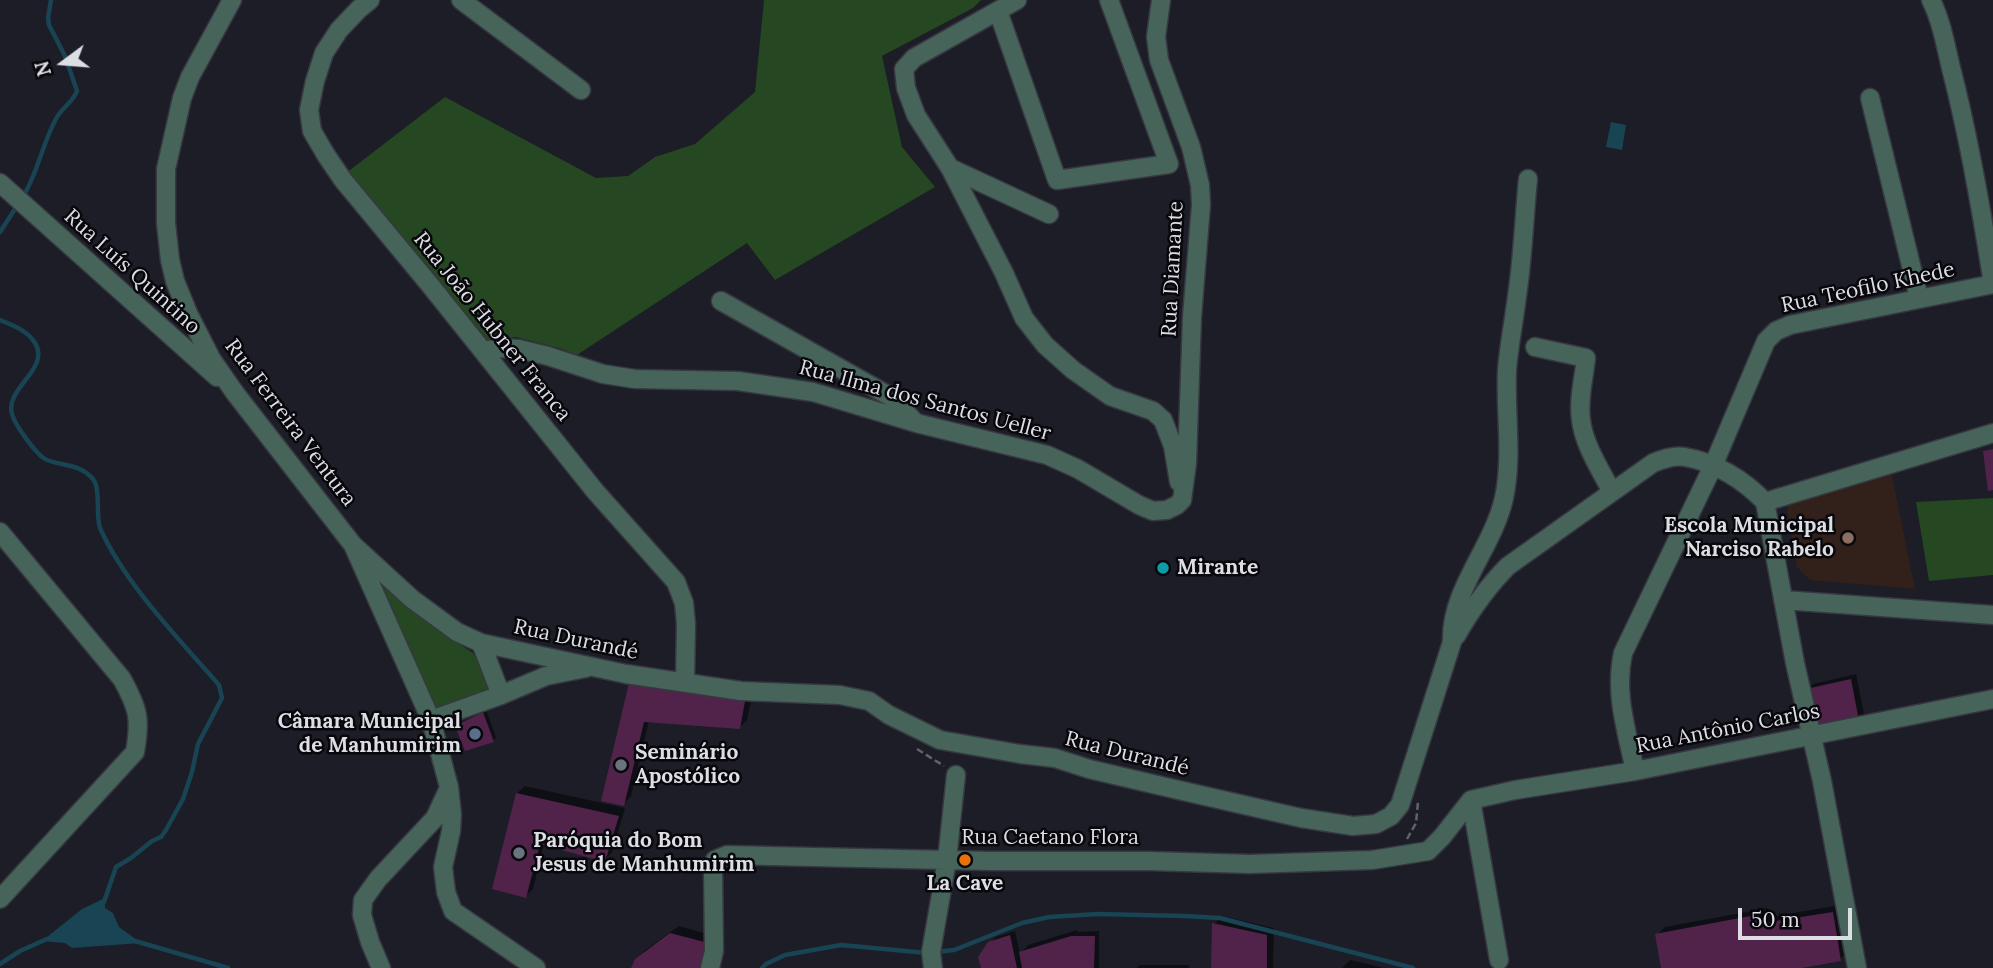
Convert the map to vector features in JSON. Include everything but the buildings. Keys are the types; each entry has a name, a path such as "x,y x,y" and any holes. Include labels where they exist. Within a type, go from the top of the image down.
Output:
{"street":[{"name":"Rua Ferreira Ventura","path":"232,0 203,50 182,98 166,169 165,204 174,281 207,350 235,393 353,545 431,720 449,787 451,831 443,867 448,902 453,912 536,968"},
{"name":"Rua João Hubner Franca","path":"370,0 340,30 324,53 314,81 309,110 312,131 342,180 595,491 677,582 684,603 686,624 685,682"},
{"path":"461,0 581,90"},
{"path":"1017,0 914,58 904,69 906,88 916,115 950,168 1024,318 1045,345 1073,370 1110,396 1153,411 1163,420 1173,446 1182,500"},
{"path":"998,11 1057,180 1169,164 1109,0"},
{"name":"Rua Diamante","path":"1161,0 1156,37 1158,60 1191,147 1200,185 1201,205 1192,317 1187,463 1182,500"},
{"path":"1931,0 1941,28 1962,113 1977,182 1993,284"},
{"path":"1870,98 1919,298"},
{"path":"950,168 1049,214"},
{"name":"Rua Durandé","path":"353,545 412,599 457,632 481,643 591,667 741,691 840,695 869,701 889,715 940,740 1055,758 1301,818 1353,826 1376,824 1391,816 1400,805 1451,642 1454,617 1504,497 1508,457 1507,372 1518,294 1528,179"},
{"name":"Rua Luís Quintino","path":"0,184 235,393"},
{"name":"Rua Teofilo Khede","path":"1636,771 1619,696 1619,673 1623,653 1713,466 1766,341 1776,331 1790,325 1993,284"},
{"path":"720,301 891,397 916,423"},
{"path":"1535,347 1586,358 1580,400 1581,420 1585,439 1612,492"},
{"name":"Rua Ilma dos Santos Ueller","path":"483,351 519,349 603,374 635,379 738,381 813,392 916,423 1047,455 1078,469 1153,512 1167,510 1182,500"},
{"path":"1765,502 1993,433"},
{"path":"1451,642 1475,604 1508,566 1653,463 1667,458 1683,457 1713,466 1752,488 1765,502 1857,968"},
{"path":"0,532 122,679 139,715 139,730 135,752 0,899"},
{"path":"1783,600 1993,615"},
{"path":"481,643 501,695"},
{"path":"431,720 546,676 591,667"},
{"name":"Rua Antônio Carlos","path":"1471,800 1527,788 1636,771 1993,699"},
{"path":"933,968 931,952 947,860 956,775"},
{"path":"381,968 362,915 363,900 378,879 435,818 449,787"},
{"path":"1471,800 1499,960"},
{"name":"Rua Caetano Flora","path":"710,968 714,951 713,867 715,860 721,856 1321,863 1397,857 1428,851 1471,800"}],"shaded area":[{"name":"Escola Municipal Narciso Rabelo","path":"1891,471 1915,589 1810,580 1797,567 1787,509 1790,502"}],"green space":[{"path":"764,0 981,0 973,8 882,56 902,147 935,187 775,280 747,243 577,355 516,337 487,342 337,180 445,97 596,178 628,176 655,157 695,144 755,92"},
{"path":"1993,498 1993,575 1929,581 1916,502"},
{"path":"366,564 440,632 473,653 495,689 437,715"}],"water":[{"path":"1611,122 1626,125 1622,150 1606,147"},
{"path":"105,898 105,908 113,913 119,927 141,943 72,948 65,943 42,941 82,909"}],"waterway":[{"path":"22,198 59,113 77,91 65,56 49,25 51,0"},
{"path":"0,232 17,206"},
{"path":"0,320 28,335 38,352 33,370 14,396 11,405 17,425 32,447 47,460 81,470 94,481 100,528 111,549 138,590 219,685 222,698 198,744 183,799 166,830 161,837 116,867 104,902"},
{"path":"936,952 954,950 1022,923 1049,917 1098,914 1184,916 1220,918 1413,968"},
{"path":"0,964 47,939"},
{"path":"135,941 228,968"},
{"path":"762,968 785,955 841,945 927,953"}],"place":[{"name":"Escola Municipal Narciso Rabelo","path":"1848,538"},
{"name":"Mirante","path":"1163,568"},
{"name":"Câmara Municipal de Manhumirim","path":"475,734"},
{"name":"Seminário Apostólico","path":"621,765"},
{"name":"Paróquia do Bom Jesus de Manhumirim","path":"519,853"},
{"name":"La Cave","path":"965,860"}]}
